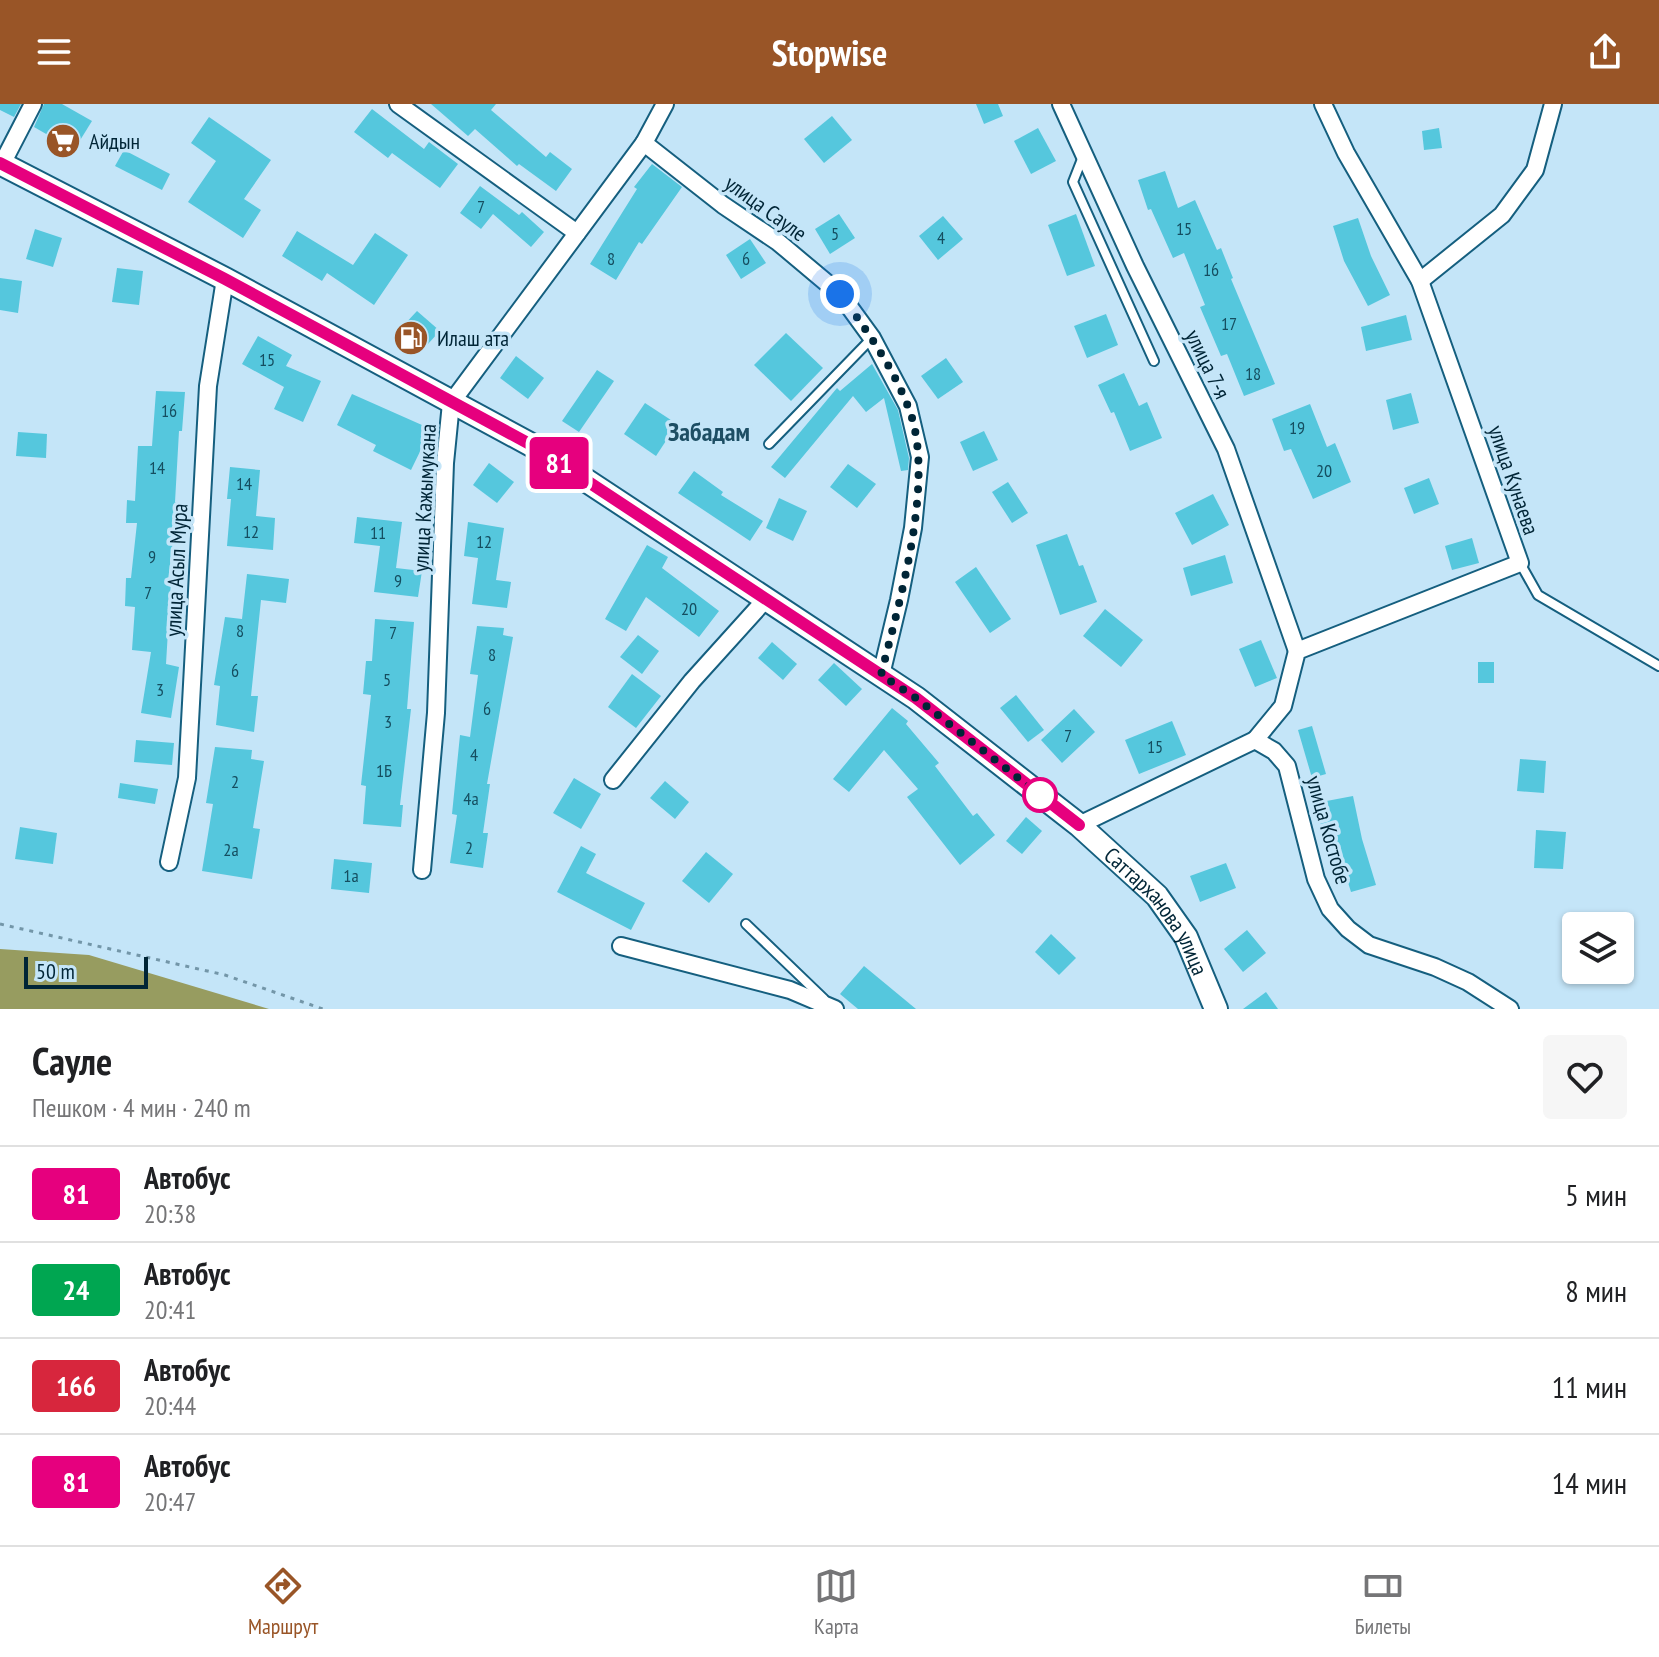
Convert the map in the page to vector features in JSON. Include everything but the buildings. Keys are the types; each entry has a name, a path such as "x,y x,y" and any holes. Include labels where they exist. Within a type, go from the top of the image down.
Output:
{"street":[{"path":"1,164 33,104"},
{"path":"398,104 577,233"},
{"path":"644,143 665,104"},
{"name":"улица 7-я","path":"1061,104 1135,266 1226,449 1297,651"},
{"name":"улица Кунаева","path":"1297,651 1520,563 1420,281 1346,153 1323,104"},
{"path":"1420,281 1502,215 1535,170 1553,104"},
{"name":"улица Кажымукана","path":"422,870 436,713 445,463 451,403 644,143"},
{"name":"улица Сауле","path":"644,143 723,205 778,242 840,294 872,338 908,406 920,457 913,528 881,675"},
{"name":"Саттарханова улица","path":"1,164 225,279 537,448 916,698 1079,825 1157,896 1186,937 1216,1009"},
{"name":"улица Асыл Мура","path":"169,862 187,778 208,386 225,279"},
{"path":"613,780 692,681 766,599"},
{"path":"1079,825 1255,740 1283,706 1297,651"},
{"name":"улица Костобе","path":"1255,740 1274,751 1287,766 1316,879 1330,909 1348,929 1369,945 1435,967 1468,982 1510,1009"},
{"path":"621,946 731,973 790,990 833,1007"}],"lane":[{"path":"1084,153 1073,182 1154,361"},
{"path":"769,444 872,338"},
{"path":"1520,563 1538,595 1659,666"},
{"path":"746,924 833,1007"}],"path":[{"path":"0,924 225,975 323,1009"}],"shaded area":[{"path":"0,949 89,955 269,1009 0,1009"}],"bus line":[{"name":"81","path":"0,163 225,279 537,448 916,698 1079,825"}],"place":[{"name":"Айдын","path":"63,141"},
{"name":"Илаш ата","path":"411,338"}],"district":[{"name":"Забадам","path":"709,432"}],"route":[{"path":"840,294 872,338 908,406 920,457 913,528 881,675 916,698 1040,795"}]}
